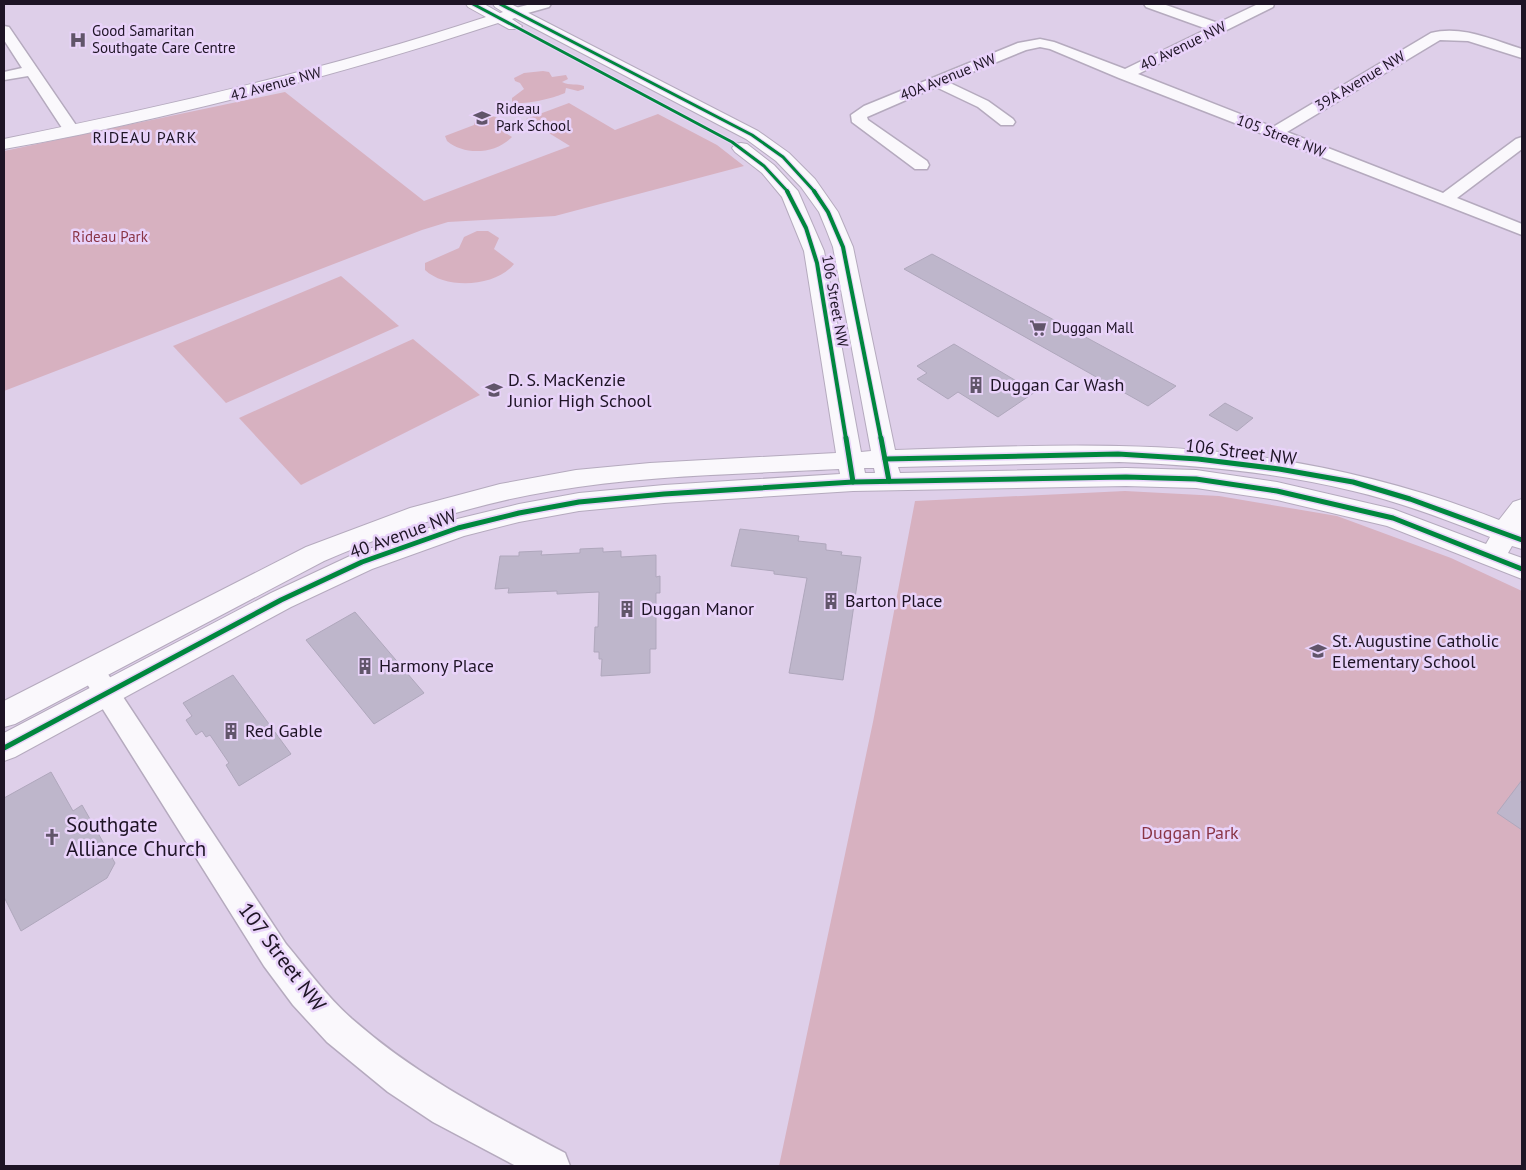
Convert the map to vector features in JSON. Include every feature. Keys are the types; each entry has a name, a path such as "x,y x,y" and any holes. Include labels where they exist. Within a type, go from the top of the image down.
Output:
{"street":[{"name":"106 Street NW","path":"473,4 500,11 732,142 754,157 780,181 800,214 814,251 852,471"},
{"name":"42 Avenue NW","path":"4,144 185,107 276,85 500,11 517,12 544,4"},
{"path":"1151,4 1220,28"},
{"name":"40 Avenue NW","path":"1124,75 1268,4"},
{"name":"106 Street NW","path":"517,12 752,135 786,160 806,179 828,210 843,247 887,470"},
{"path":"4,30 72,131"},
{"name":"39A Avenue NW","path":"1274,133 1432,38 1449,34 1472,38 1522,54"},
{"name":"105 Street NW","path":"1040,43 1054,46 1522,230"},
{"name":"40A Avenue NW","path":"921,165 864,125 859,115 1023,46 1040,43"},
{"path":"4,76 32,71"},
{"path":"937,82 983,104 1007,122"},
{"path":"1444,200 1522,142"},
{"name":"106 Street NW","path":"887,470 1118,454 1198,459 1279,469 1353,482 1410,499 1514,536"},
{"name":"106 Street NW","path":"887,470 1196,479 1277,491 1393,518 1522,569"},
{"name":"40 Avenue NW","path":"4,715 99,681 323,579 398,548 458,528 519,513 579,502 664,494 852,471 887,470"},
{"path":"1494,557 1514,536 1522,508"},
{"name":"40 Avenue NW","path":"4,748 99,681"},
{"name":"107 Street NW","path":"99,681 275,955 305,993 328,1018 368,1055 400,1080 446,1109 552,1166"}],"green space":[{"path":"549,72 552,77 566,75 568,79 562,82 581,85 584,86 584,89 578,91 566,88 565,93 546,99 523,103 512,102 512,98 524,89 514,78 524,73"},
{"name":"Rideau Park","path":"285,92 424,201 570,146 526,119 569,103 615,130 658,114 717,145 744,166 555,216 448,222 422,230 4,391 4,151"},
{"path":"490,115 500,119 494,126 512,137 505,143 489,150 471,151 454,146 447,141 445,136 474,125 476,119"},
{"path":"477,231 488,231 499,238 494,249 514,264 506,272 483,281 458,283 445,281 425,270 425,263 459,248 464,237"},
{"path":"341,276 399,326 226,403 173,346"},
{"path":"413,339 480,395 301,485 239,418"},
{"name":"Duggan Park","path":"1125,491 1219,496 1337,516 1451,558 1522,591 1522,1166 779,1166 873,722 915,501"}],"building":[{"name":"Duggan Mall","path":"932,254 1176,386 1148,406 904,269"},
{"name":"Duggan Car Wash","path":"954,344 1035,392 998,417 958,392 948,399 917,379 927,373 917,366"},
{"path":"1225,403 1253,418 1237,431 1209,415"},
{"name":"Barton Place","path":"740,529 799,536 798,541 826,544 826,550 842,552 841,555 861,557 843,680 789,673 807,578 774,574 774,571 731,566"},
{"name":"Duggan Manor","path":"603,548 603,552 621,551 621,557 656,555 656,577 660,576 660,593 656,593 656,649 650,649 650,673 601,676 602,659 599,659 599,652 594,652 595,627 598,627 599,592 557,594 557,591 508,593 509,588 495,589 500,556 519,556 519,552 542,551 541,555 580,553 580,549"},
{"name":"Harmony Place","path":"355,612 424,693 374,724 306,640"},
{"name":"Red Gable","path":"233,675 291,754 239,786 226,765 229,763 210,735 206,737 202,731 196,735 186,720 192,716 183,703"},
{"name":"Southgate Alliance Church","path":"51,772 73,811 82,805 115,863 107,878 21,931 4,897 4,798"},
{"path":"1522,780 1522,830 1497,813"}],"cycle path":[{"path":"473,4 732,142 778,179 799,211 817,263 853,482"},
{"path":"500,4 752,135 783,157 808,183 828,212 843,247 889,481"},
{"path":"885,459 1118,454 1198,459 1279,469 1353,482 1410,499 1522,540"},
{"path":"4,748 281,600 362,562 458,528 519,513 579,502 664,494 853,482 1126,477 1196,479 1277,491 1393,518 1522,569"}],"place":[{"name":"Good Samaritan Southgate Care Centre","path":"78,40"},
{"name":"Rideau Park School","path":"482,118"},
{"name":"Duggan Mall","path":"1038,328"},
{"name":"Duggan Car Wash","path":"976,385"},
{"name":"D. S. MacKenzie Junior High School","path":"494,390"},
{"name":"Barton Place","path":"831,601"},
{"name":"Duggan Manor","path":"627,609"},
{"name":"St. Augustine Catholic Elementary School","path":"1318,651"},
{"name":"Harmony Place","path":"365,666"},
{"name":"Red Gable","path":"231,731"},
{"name":"Southgate Alliance Church","path":"52,837"}],"district":[{"name":"RIDEAU PARK","path":"145,137"}]}
